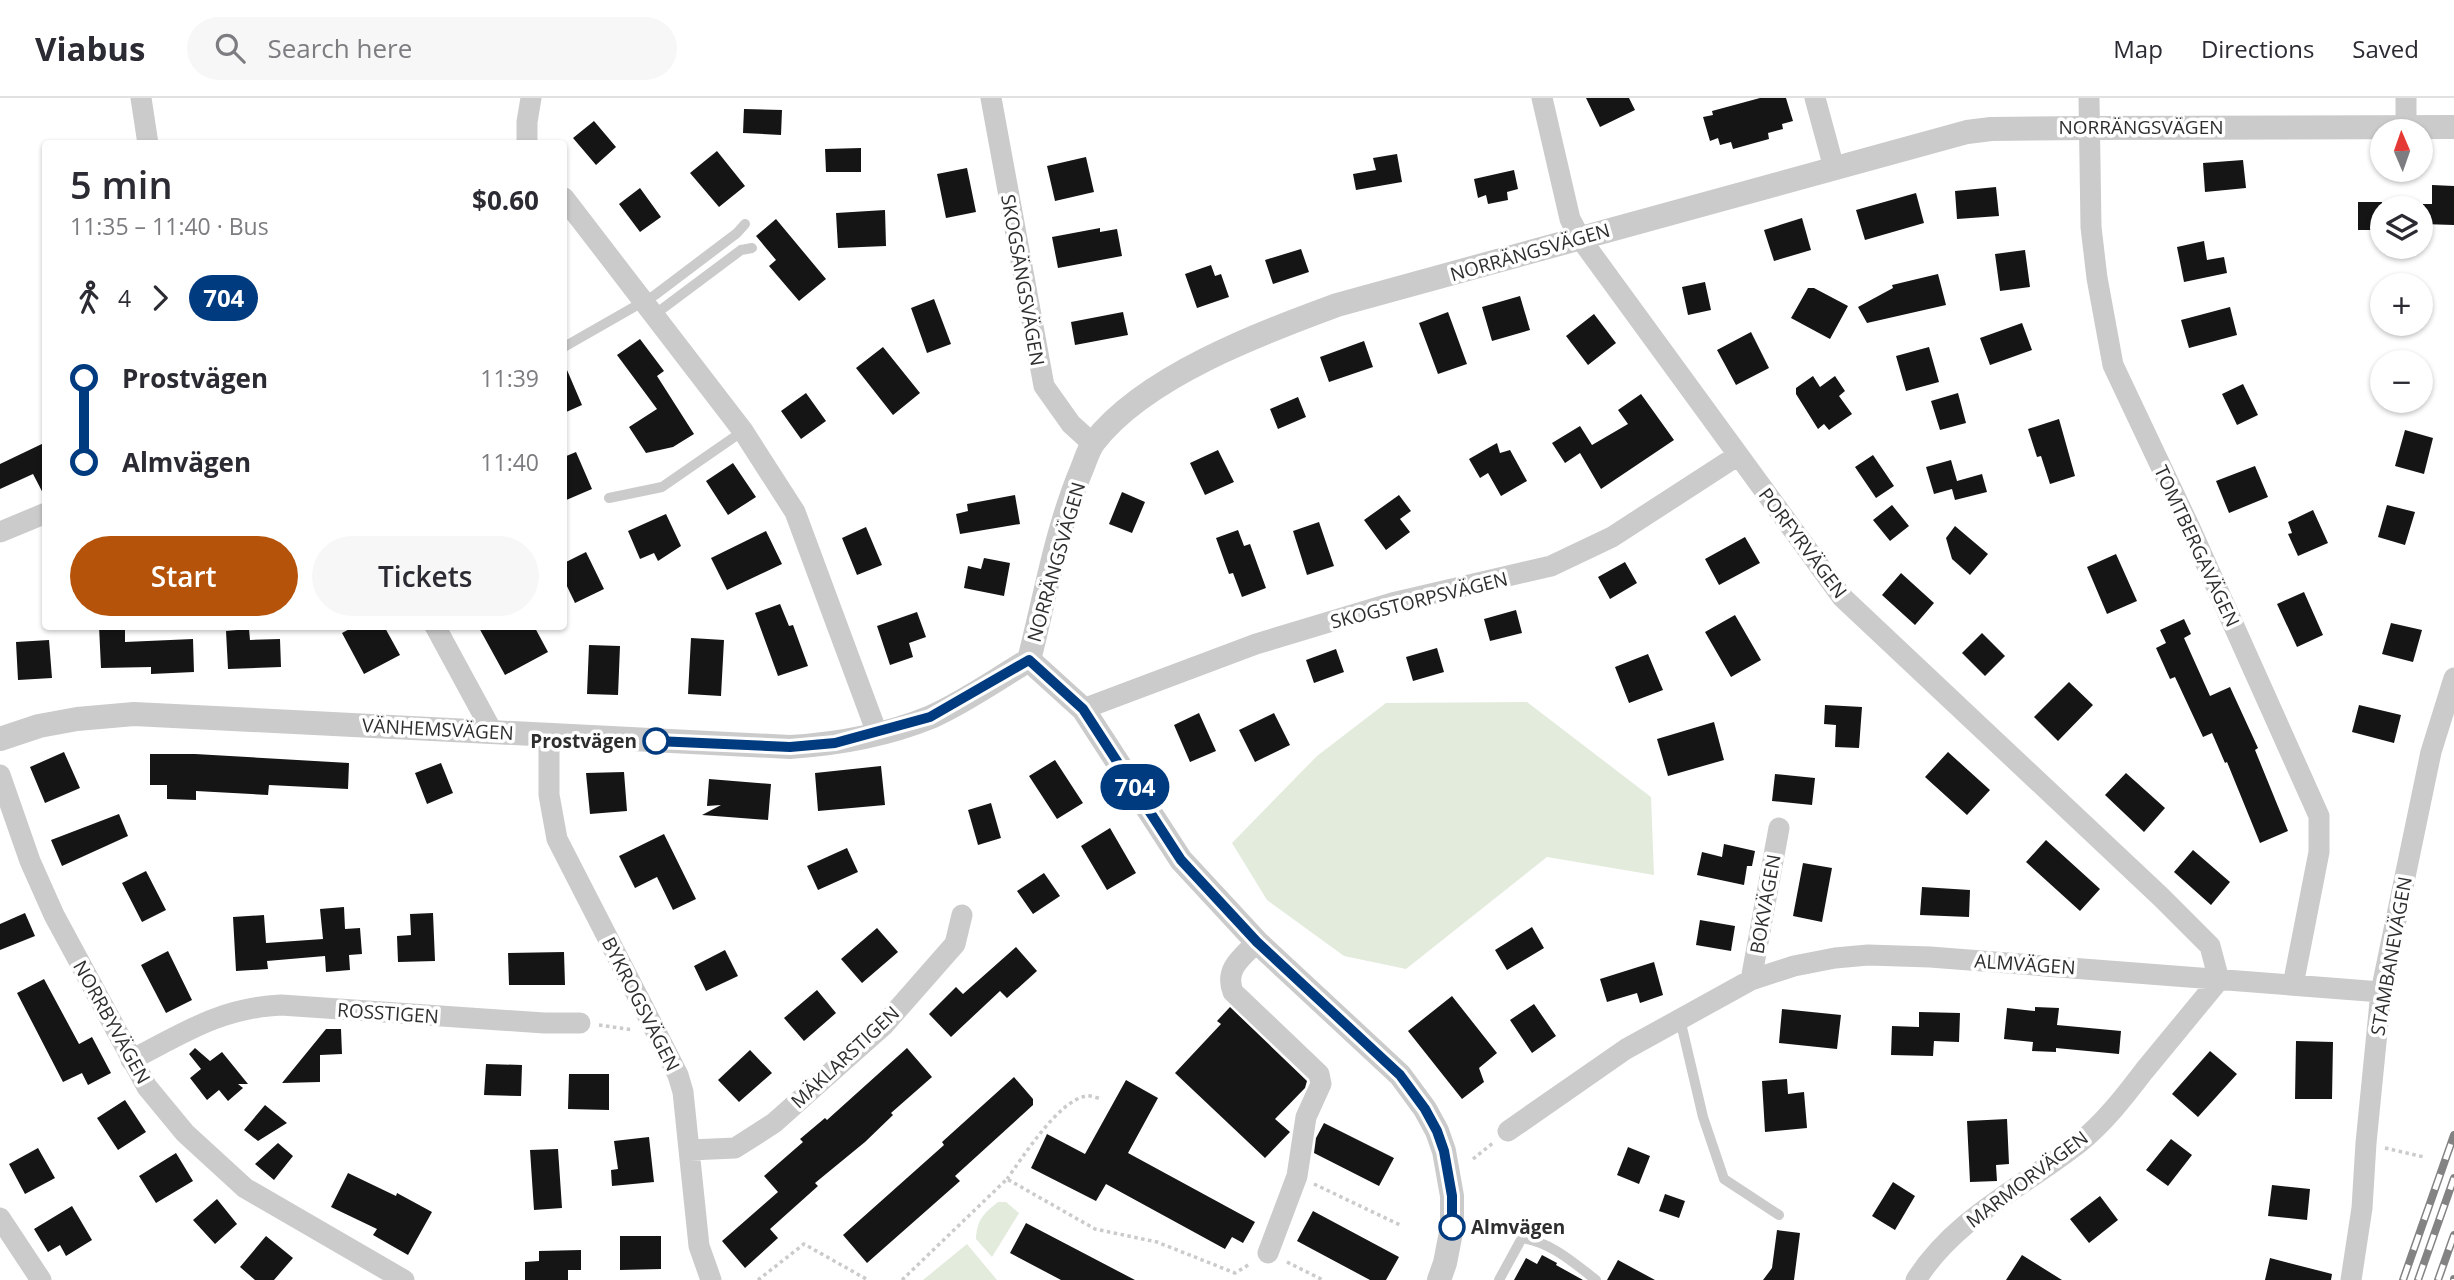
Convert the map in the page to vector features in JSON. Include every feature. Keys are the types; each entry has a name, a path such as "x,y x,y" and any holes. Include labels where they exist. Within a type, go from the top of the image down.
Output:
{"street":[{"path":"141,98 147,140"},
{"path":"527,140 531,98"},
{"name":"SKOGSÄNGSVÄGEN","path":"991,98 1044,386 1070,424 1093,444"},
{"name":"PORFYRVÄGEN","path":"1542,98 1570,219 1580,238 1842,597 2210,946 2219,980"},
{"path":"1815,98 1834,168"},
{"name":"TOMTBERGAVÄGEN","path":"2089,98 2091,227 2097,278 2113,365 2190,528 2319,816 2319,852 2293,985"},
{"path":"2406,98 2406,119"},
{"name":"NORRÄNGSVÄGEN","path":"1438,1280 1445,1264 1452,1227 1452,1196 1447,1163 1437,1131 1425,1109 1400,1075 1257,942 1181,860 1083,709 1029,660 1070,497 1093,444 1122,414 1144,397 1201,363 1249,340 1337,305 1967,132 1991,129 2370,126"},
{"name":"NORRÄNGSVÄGEN","path":"2433,127 2454,127"},
{"path":"567,202 743,431 795,512 877,733"},
{"name":"SKOGSTORPSVÄGEN","path":"1083,709 1255,644 1392,603 1551,566 1612,537 1737,456"},
{"path":"0,532 42,515"},
{"path":"437,630 492,731"},
{"name":"VÄNHEMSVÄGEN","path":"0,739 39,726 77,719 134,714 790,747 835,743 930,717 1029,660"},
{"name":"STAMBANEVÄGEN","path":"2351,1280 2362,1208 2365,1143 2381,992 2431,752 2454,678"},
{"name":"BYKROGSVÄGEN","path":"549,736 549,795 557,839 678,1075 683,1092 699,1246 711,1280"},
{"name":"NORRBYVÄGEN","path":"0,775 30,861 54,915 147,1087 186,1133 245,1188 404,1280"},
{"name":"BOKVÄGEN","path":"1751,980 1779,828"},
{"name":"MÄKLARSTIGEN","path":"690,1150 735,1148 774,1123 883,1026 956,944 962,915"},
{"path":"1257,942 1234,965 1229,974 1233,992 1319,1074 1321,1079 1306,1117 1297,1176 1268,1253"},
{"name":"ALMVÄGEN","path":"1508,1131 1626,1049 1751,980 1794,966 1835,958 1868,955 1930,957 2381,992"},
{"name":"MARMORVÄGEN","path":"1916,1280 1928,1260 1973,1218 2081,1142 2122,1099 2219,980"},
{"name":"ROSSTIGEN","path":"131,1060 205,1022 230,1012 254,1007 281,1005 544,1023 580,1023"},
{"path":"0,1218 41,1280"}],"lane":[{"path":"648,308 654,295 700,262 745,224"},
{"path":"567,345 622,315 648,308 741,250 752,248"},
{"path":"609,498 662,487 743,431"},
{"path":"1680,1019 1703,1117 1724,1179 1779,1214"},
{"path":"1499,1280 1522,1238 1535,1240 1561,1253 1596,1280"}],"path":[{"path":"580,1023 656,1033"},
{"path":"902,1280 1007,1179 1038,1135 1069,1105 1086,1096 1102,1099"},
{"path":"2365,1143 2424,1157"},
{"path":"1297,1176 1400,1225"},
{"path":"1007,1179 1095,1229 1157,1242 1235,1273"},
{"path":"758,1280 804,1244 868,1280"},
{"path":"1235,1273 1268,1253 1323,1280"},
{"path":"1235,1273 1235,1280"}],"shaded area":[{"path":"1527,702 1651,797 1654,875 1547,857 1406,969 1344,956 1267,900 1232,843 1317,756 1386,703"},
{"path":"998,1202 1006,1202 1019,1213 992,1257 976,1239 982,1218"},
{"path":"967,1244 997,1280 923,1280"}],"building":[{"path":"1586,98 1629,98 1635,110 1600,127"},
{"path":"1760,98 1786,98 1793,121 1782,124 1783,129 1768,133 1769,139 1733,149 1731,142 1720,145 1718,138 1710,141 1703,117 1713,115 1712,111"},
{"path":"744,109 782,110 781,135 743,133"},
{"path":"594,121 616,147 596,165 573,138"},
{"path":"861,148 861,172 826,172 825,149"},
{"path":"717,151 745,186 719,207 690,173"},
{"path":"1397,154 1402,182 1356,190 1353,174 1376,170 1373,158"},
{"path":"1086,157 1094,192 1055,201 1047,166"},
{"path":"2243,160 2246,188 2205,192 2203,163"},
{"path":"967,168 976,212 946,218 937,174"},
{"path":"1514,170 1518,189 1507,192 1508,200 1488,204 1486,195 1478,198 1474,179"},
{"path":"2432,185 2454,186 2454,225 2433,224"},
{"path":"1996,187 1999,216 1957,219 1955,191"},
{"path":"640,188 661,217 640,232 619,204"},
{"path":"1916,193 1924,223 1865,240 1856,210"},
{"path":"2358,202 2370,202 2370,230 2358,230"},
{"path":"885,210 886,246 838,248 836,213"},
{"path":"1802,218 1811,250 1774,261 1764,230"},
{"path":"776,219 826,279 799,301 769,266 776,260 756,236"},
{"path":"1100,228 1100,232 1117,229 1122,256 1058,268 1052,237"},
{"path":"2204,241 2207,260 2224,257 2227,273 2184,282 2177,247"},
{"path":"1301,249 1309,272 1273,284 1265,260"},
{"path":"2025,250 2030,287 2000,291 1995,254"},
{"path":"1211,265 1215,276 1221,274 1229,297 1197,308 1185,274"},
{"path":"1938,274 1946,305 1867,323 1858,307 1893,288 1892,285"},
{"path":"1705,282 1711,310 1688,315 1682,287"},
{"path":"1808,288 1814,288 1848,306 1830,339 1791,318"},
{"path":"1520,296 1530,330 1492,341 1482,307"},
{"path":"934,299 951,344 927,353 911,308"},
{"path":"2230,307 2237,335 2189,348 2181,320"},
{"path":"1123,312 1128,335 1075,345 1071,322"},
{"path":"1448,312 1467,364 1438,374 1419,323"},
{"path":"1594,314 1616,343 1588,365 1566,336"},
{"path":"2022,323 2032,350 1990,365 1980,338"},
{"path":"1751,332 1769,368 1736,385 1717,350"},
{"path":"640,339 664,371 657,376 694,434 673,447 646,453 629,427 657,409 617,355"},
{"path":"1364,341 1373,367 1329,382 1320,357"},
{"path":"883,347 920,393 893,415 856,368"},
{"path":"1929,347 1939,382 1906,391 1896,356"},
{"path":"567,370 582,405 567,412"},
{"path":"1813,376 1820,387 1835,376 1845,391 1839,396 1852,414 1829,430 1824,424 1818,429 1796,394 1796,388"},
{"path":"2243,384 2258,415 2237,425 2222,394"},
{"path":"806,393 826,421 801,439 781,411"},
{"path":"1958,393 1966,423 1940,430 1931,401"},
{"path":"1641,394 1674,440 1601,489 1580,453 1565,463 1552,443 1580,426 1592,445 1628,424 1618,410"},
{"path":"1298,397 1306,417 1278,429 1270,409"},
{"path":"2059,419 2075,476 2050,484 2028,429"},
{"path":"2405,430 2433,438 2424,474 2395,466"},
{"path":"1497,443 1500,453 1510,450 1527,481 1501,496 1488,473 1480,478 1469,459"},
{"path":"42,444 42,491 33,474 0,489 0,464"},
{"path":"1218,450 1234,482 1205,495 1190,463"},
{"path":"576,452 592,489 567,500 567,456"},
{"path":"1873,455 1894,486 1876,498 1855,467"},
{"path":"1951,460 1957,481 1982,474 1987,492 1955,500 1952,489 1934,494 1926,467"},
{"path":"733,463 756,497 728,515 706,481"},
{"path":"2255,466 2268,497 2229,513 2216,481"},
{"path":"1122,492 1145,502 1132,533 1109,524"},
{"path":"1015,495 1020,524 960,534 956,514 968,511 967,504"},
{"path":"1399,495 1411,511 1400,519 1410,532 1386,550 1364,520"},
{"path":"1892,505 1909,526 1890,541 1873,520"},
{"path":"2387,505 2415,512 2405,545 2378,537"},
{"path":"2313,510 2328,543 2298,556 2288,534 2292,533 2288,522"},
{"path":"666,514 681,546 658,561 654,553 640,559 628,531"},
{"path":"1319,522 1334,566 1307,575 1293,531"},
{"path":"1955,526 1988,554 1970,575 1952,559 1946,538"},
{"path":"866,527 882,565 857,575 842,538"},
{"path":"1238,530 1244,546 1250,544 1266,588 1242,597 1233,573 1229,574 1216,538"},
{"path":"766,531 782,564 727,590 711,558"},
{"path":"1745,537 1760,563 1719,585 1705,559"},
{"path":"586,552 604,589 575,603 567,586 567,562"},
{"path":"2116,554 2137,601 2107,614 2087,567"},
{"path":"984,558 1010,563 1004,596 964,588 968,566 981,569"},
{"path":"1625,562 1637,583 1610,599 1598,577"},
{"path":"1901,573 1934,603 1915,625 1882,595"},
{"path":"2304,592 2323,635 2297,647 2277,604"},
{"path":"780,604 789,626 793,625 808,666 778,676 755,613"},
{"path":"1516,610 1522,633 1490,641 1484,619"},
{"path":"917,612 926,637 909,643 913,657 890,665 877,626"},
{"path":"1735,615 1761,660 1731,677 1705,632"},
{"path":"2184,619 2191,634 2184,638 2210,696 2230,687 2258,748 2255,750 2288,831 2260,843 2227,762 2225,763 2212,733 2203,737 2175,677 2170,679 2156,648 2166,643 2160,630"},
{"path":"2391,623 2422,630 2413,662 2382,654"},
{"path":"99,630 125,630 125,642 193,639 194,672 151,674 151,667 101,668"},
{"path":"249,630 250,640 280,639 281,667 228,669 226,631"},
{"path":"348,630 386,630 400,655 364,674 342,633"},
{"path":"480,630 536,630 548,652 505,675"},
{"path":"1982,633 2005,656 1985,676 1962,653"},
{"path":"691,638 724,640 721,696 688,694"},
{"path":"49,640 52,678 18,680 16,642"},
{"path":"589,645 620,646 618,695 587,694"},
{"path":"1437,648 1444,672 1413,681 1406,657"},
{"path":"1336,649 1344,672 1314,683 1306,660"},
{"path":"1648,654 1663,690 1629,703 1615,667"},
{"path":"2069,682 2093,705 2058,741 2034,717"},
{"path":"1825,705 1862,707 1859,748 1835,747 1836,725 1824,724"},
{"path":"2359,705 2401,715 2394,743 2352,732"},
{"path":"1199,713 1216,751 1190,762 1174,725"},
{"path":"1274,713 1290,745 1255,762 1239,730"},
{"path":"1714,722 1724,760 1668,776 1657,739"},
{"path":"64,752 80,788 45,803 30,767"},
{"path":"1948,752 1990,790 1967,815 1925,777"},
{"path":"150,754 349,763 348,789 269,785 268,795 196,791 196,800 167,799 167,785 150,785"},
{"path":"1055,760 1083,803 1057,819 1029,776"},
{"path":"441,763 453,793 427,804 415,773"},
{"path":"881,766 885,805 818,811 815,773"},
{"path":"624,772 627,811 590,814 586,773"},
{"path":"2126,773 2165,808 2144,832 2105,795"},
{"path":"1775,774 1815,778 1812,805 1772,801"},
{"path":"709,779 771,784 768,820 702,815 721,805 707,806"},
{"path":"991,803 1001,838 978,845 968,810"},
{"path":"119,814 128,836 62,866 51,840"},
{"path":"1110,828 1136,873 1107,890 1081,846"},
{"path":"664,834 696,899 673,910 657,877 635,888 619,856"},
{"path":"2046,840 2100,889 2080,911 2026,862"},
{"path":"1724,844 1755,851 1752,866 1747,866 1744,885 1697,875 1702,852 1722,857"},
{"path":"847,848 858,872 818,890 807,866"},
{"path":"2193,850 2230,882 2211,905 2174,872"},
{"path":"1803,863 1832,868 1822,922 1793,916"},
{"path":"146,871 166,910 142,922 122,883"},
{"path":"1044,873 1060,896 1033,914 1017,891"},
{"path":"1922,887 1970,890 1969,917 1920,915"},
{"path":"344,907 345,929 360,928 362,954 349,955 350,970 326,972 325,956 267,961 268,969 236,971 233,917 264,915 266,943 323,939 320,909"},
{"path":"25,913 35,936 0,950 0,924"},
{"path":"433,913 435,961 398,962 397,936 411,935 410,914"},
{"path":"1700,920 1735,926 1731,951 1696,945"},
{"path":"1532,927 1544,948 1507,970 1495,950"},
{"path":"877,928 898,952 862,983 841,959"},
{"path":"1016,947 1037,971 1007,998 1000,991 951,1037 929,1014 956,987 963,994"},
{"path":"725,950 738,976 706,991 694,966"},
{"path":"168,951 192,1000 166,1013 141,965"},
{"path":"564,952 565,985 509,985 508,953"},
{"path":"1654,962 1663,995 1640,1003 1637,993 1607,1002 1600,979"},
{"path":"44,979 79,1044 92,1037 111,1073 88,1085 82,1073 63,1082 17,993"},
{"path":"817,990 836,1013 804,1041 784,1018"},
{"path":"1452,996 1497,1053 1479,1068 1484,1082 1462,1099 1408,1031"},
{"path":"1534,1004 1556,1036 1532,1053 1510,1020"},
{"path":"1230,1007 1307,1081 1305,1088 1275,1119 1290,1132 1265,1158 1175,1073 1221,1024 1217,1021"},
{"path":"2035,1007 2059,1008 2057,1025 2121,1031 2119,1054 2056,1048 2056,1052 2032,1051 2033,1042 2004,1039 2007,1008 2035,1011"},
{"path":"1782,1009 1841,1015 1837,1049 1779,1043"},
{"path":"1919,1012 1960,1013 1959,1042 1934,1041 1933,1056 1891,1055 1892,1026 1919,1027"},
{"path":"326,1029 341,1029 342,1054 320,1055 320,1082 282,1083"},
{"path":"2296,1041 2333,1042 2332,1099 2295,1099"},
{"path":"195,1048 210,1061 222,1052 248,1084 238,1084 243,1088 228,1101 219,1090 207,1100 190,1078 201,1069 189,1054"},
{"path":"907,1048 932,1077 891,1113 893,1115 865,1142 815,1183 818,1186 770,1229 778,1238 745,1268 722,1241 778,1192 764,1176 803,1142 800,1139 825,1118 827,1120"},
{"path":"750,1050 772,1073 739,1102 718,1080"},
{"path":"2210,1051 2237,1074 2198,1117 2172,1094"},
{"path":"486,1064 522,1065 521,1096 484,1095"},
{"path":"569,1074 609,1074 609,1110 568,1109"},
{"path":"1014,1077 1033,1099 1033,1105 955,1176 960,1181 867,1263 843,1235 944,1145 942,1142"},
{"path":"1787,1079 1788,1094 1804,1092 1807,1128 1765,1132 1762,1081"},
{"path":"1126,1080 1158,1098 1128,1153 1255,1222 1243,1243 1232,1237 1225,1249 1106,1184 1096,1201 1031,1168 1047,1134 1085,1154"},
{"path":"125,1100 146,1132 118,1150 97,1118"},
{"path":"265,1105 287,1123 258,1141 244,1130"},
{"path":"2007,1119 2009,1164 1996,1165 1997,1181 1970,1182 1967,1121"},
{"path":"1324,1123 1394,1158 1379,1186 1314,1153 1316,1138"},
{"path":"649,1137 654,1182 612,1186 611,1170 618,1169 614,1141"},
{"path":"2171,1139 2192,1155 2168,1186 2146,1170"},
{"path":"278,1143 293,1156 274,1180 255,1164"},
{"path":"1628,1147 1650,1156 1639,1184 1617,1175"},
{"path":"38,1148 55,1178 25,1194 9,1164"},
{"path":"558,1149 562,1208 534,1210 530,1150"},
{"path":"176,1153 193,1181 156,1203 139,1176"},
{"path":"348,1173 396,1196 397,1193 432,1212 408,1255 373,1235 377,1229 331,1207"},
{"path":"1893,1182 1915,1196 1895,1230 1872,1216"},
{"path":"2272,1185 2310,1189 2307,1220 2268,1216"},
{"path":"1665,1194 1685,1201 1679,1218 1659,1211"},
{"path":"2100,1196 2118,1220 2089,1243 2070,1219"},
{"path":"217,1199 237,1224 215,1244 193,1220"},
{"path":"72,1206 92,1240 66,1256 60,1245 48,1252 34,1229"},
{"path":"1313,1211 1399,1257 1386,1280 1370,1280 1297,1241"},
{"path":"1026,1223 1135,1280 1061,1280 1010,1253"},
{"path":"1777,1230 1800,1233 1794,1280 1763,1280 1772,1268"},
{"path":"266,1236 293,1258 274,1280 255,1280 240,1267"},
{"path":"620,1236 661,1236 661,1269 620,1270"},
{"path":"581,1250 581,1270 568,1270 568,1280 525,1280 525,1262 539,1261 539,1251"},
{"path":"1542,1255 1583,1280 1514,1280 1526,1258 1537,1264"},
{"path":"2022,1255 2062,1280 2006,1280"},
{"path":"2270,1258 2332,1274 2331,1280 2265,1280"},
{"path":"1618,1260 1655,1280 1607,1280"}],"railway":[{"path":"2403,1280 2454,1135"},
{"path":"2418,1280 2454,1178"},
{"path":"2438,1280 2454,1235"}],"bus line":[{"name":"704","path":"656,741 790,747 835,743 930,717 1029,660 1083,709 1181,860 1257,942 1400,1075 1425,1109 1444,1151 1452,1196 1452,1227"}],"place":[{"name":"Prostvägen","path":"656,741"},
{"name":"Almvägen","path":"1452,1227"}]}
